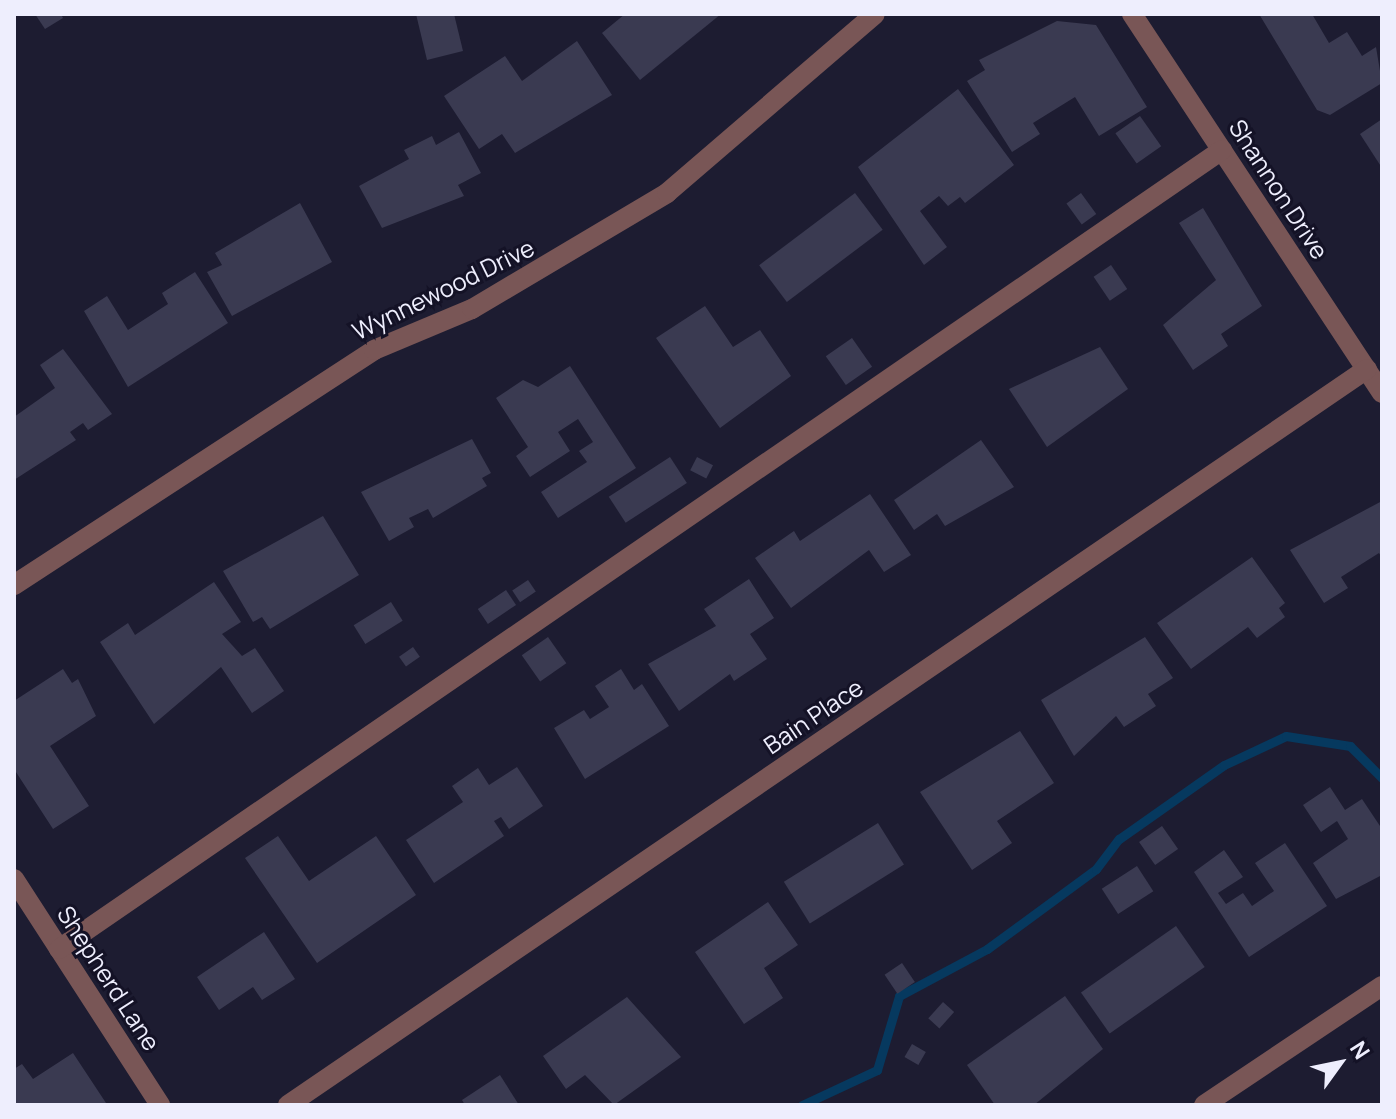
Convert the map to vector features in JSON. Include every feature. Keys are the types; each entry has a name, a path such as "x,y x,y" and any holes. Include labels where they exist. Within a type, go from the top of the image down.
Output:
{"street":[{"name":"Wynnewood Drive","path":"14,585 374,350 472,309 667,193 875,14"},
{"name":"Shannon Drive","path":"1132,14 1382,393"},
{"path":"59,949 1222,150"},
{"name":"Bain Place","path":"288,1105 1367,369"},
{"name":"Shepherd Lane","path":"14,879 160,1105"},
{"path":"1204,1105 1382,986"}],"building":[{"path":"35,14 61,14 63,18 45,29"},
{"path":"416,14 454,14 463,51 427,60"},
{"path":"625,14 721,14 640,80 602,33"},
{"path":"1259,14 1312,14 1329,43 1347,32 1362,56 1376,47 1382,83 1330,115 1317,110"},
{"path":"1057,21 1096,25 1147,107 1099,136 1075,97 1033,123 1040,134 1012,152 967,81 985,70 979,60"},
{"path":"577,41 612,95 515,153 502,134 479,149 444,96 505,56 522,81"},
{"path":"958,89 1014,165 965,203 960,197 948,206 939,196 920,211 947,247 924,265 858,167"},
{"path":"1140,116 1161,146 1137,164 1115,133"},
{"path":"1382,119 1382,168 1360,134"},
{"path":"459,132 481,173 458,185 464,196 382,228 359,186 409,159 404,150 432,136 436,145"},
{"path":"855,193 883,230 787,302 759,265"},
{"path":"1081,193 1096,214 1082,225 1066,204"},
{"path":"300,203 332,262 232,316 207,272 222,265 215,253"},
{"path":"1203,208 1262,306 1221,334 1228,346 1193,370 1163,325 1216,280 1179,223"},
{"path":"1111,265 1127,289 1110,301 1094,277"},
{"path":"195,272 228,323 128,387 84,311 107,296 128,330 168,304 162,293"},
{"path":"705,306 733,347 760,330 791,376 720,428 656,338"},
{"path":"852,338 872,367 846,385 826,356"},
{"path":"1100,347 1128,389 1047,447 1009,389"},
{"path":"63,349 112,414 88,430 83,423 70,432 76,440 14,480 14,417 55,388 40,365"},
{"path":"570,366 636,468 558,518 541,492 587,462 579,451 593,442 578,419 558,432 570,451 530,477 516,456 528,447 496,398 523,380 538,387"},
{"path":"472,439 491,473 482,478 487,486 433,518 428,509 409,518 414,527 389,541 361,492"},
{"path":"981,440 1014,487 945,526 937,514 914,530 894,500"},
{"path":"670,457 687,483 626,523 609,497"},
{"path":"697,457 713,465 706,479 690,470"},
{"path":"870,494 911,555 884,572 869,550 791,608 755,558 794,531 800,541"},
{"path":"1382,501 1382,558 1379,553 1341,577 1348,588 1324,603 1290,550"},
{"path":"323,516 359,575 270,629 262,617 253,622 223,571"},
{"path":"1252,557 1285,603 1279,608 1285,617 1257,638 1248,627 1191,669 1157,623"},
{"path":"749,579 774,618 750,634 767,659 734,681 730,674 679,711 648,664 716,626 704,609"},
{"path":"528,580 536,592 520,602 512,591"},
{"path":"214,582 241,622 222,634 242,656 255,648 284,691 252,713 221,667 154,724 100,642 128,623 135,635"},
{"path":"506,590 516,605 488,624 478,609"},
{"path":"391,602 403,621 365,644 354,625"},
{"path":"548,637 566,663 540,682 522,655"},
{"path":"1145,637 1173,678 1148,694 1156,706 1124,727 1116,716 1074,756 1041,700"},
{"path":"413,647 420,657 406,667 399,657"},
{"path":"63,669 72,683 78,679 96,716 50,746 89,806 53,829 14,769 14,701"},
{"path":"621,669 634,690 642,684 669,726 585,779 554,728 584,710 590,719 609,707 595,686"},
{"path":"1020,731 1054,783 997,821 1012,843 972,870 920,792"},
{"path":"517,767 543,806 509,829 501,817 494,821 504,836 434,883 406,840 463,802 452,786 478,768 489,785"},
{"path":"1330,787 1345,810 1362,799 1382,829 1382,875 1336,899 1313,863 1348,839 1337,821 1321,832 1303,805"},
{"path":"878,823 904,865 810,923 784,882"},
{"path":"1162,826 1178,849 1155,865 1139,842"},
{"path":"278,836 309,881 376,836 416,895 317,963 245,858"},
{"path":"1285,843 1327,906 1249,957 1194,872 1224,850 1243,877 1218,893 1226,904 1243,893 1252,906 1274,891 1255,863"},
{"path":"1137,866 1153,891 1118,914 1102,889"},
{"path":"768,902 798,945 764,968 783,998 744,1024 695,952"},
{"path":"1176,926 1205,967 1110,1033 1081,993"},
{"path":"264,932 295,979 262,1000 253,987 219,1010 197,977"},
{"path":"902,963 915,982 897,994 885,975"},
{"path":"1065,996 1103,1049 1034,1105 995,1105 967,1065"},
{"path":"627,997 681,1057 614,1105 585,1075 566,1089 543,1056"},
{"path":"943,1002 954,1012 939,1028 928,1018"},
{"path":"912,1044 926,1052 918,1065 904,1057"},
{"path":"73,1053 106,1103 14,1105 14,1069 22,1064 33,1079"},
{"path":"500,1075 519,1105 465,1105 462,1100"}],"waterway":[{"path":"802,1105 877,1070 899,996 987,949 1096,869 1119,839 1224,765 1286,736 1350,746 1382,778"}]}
